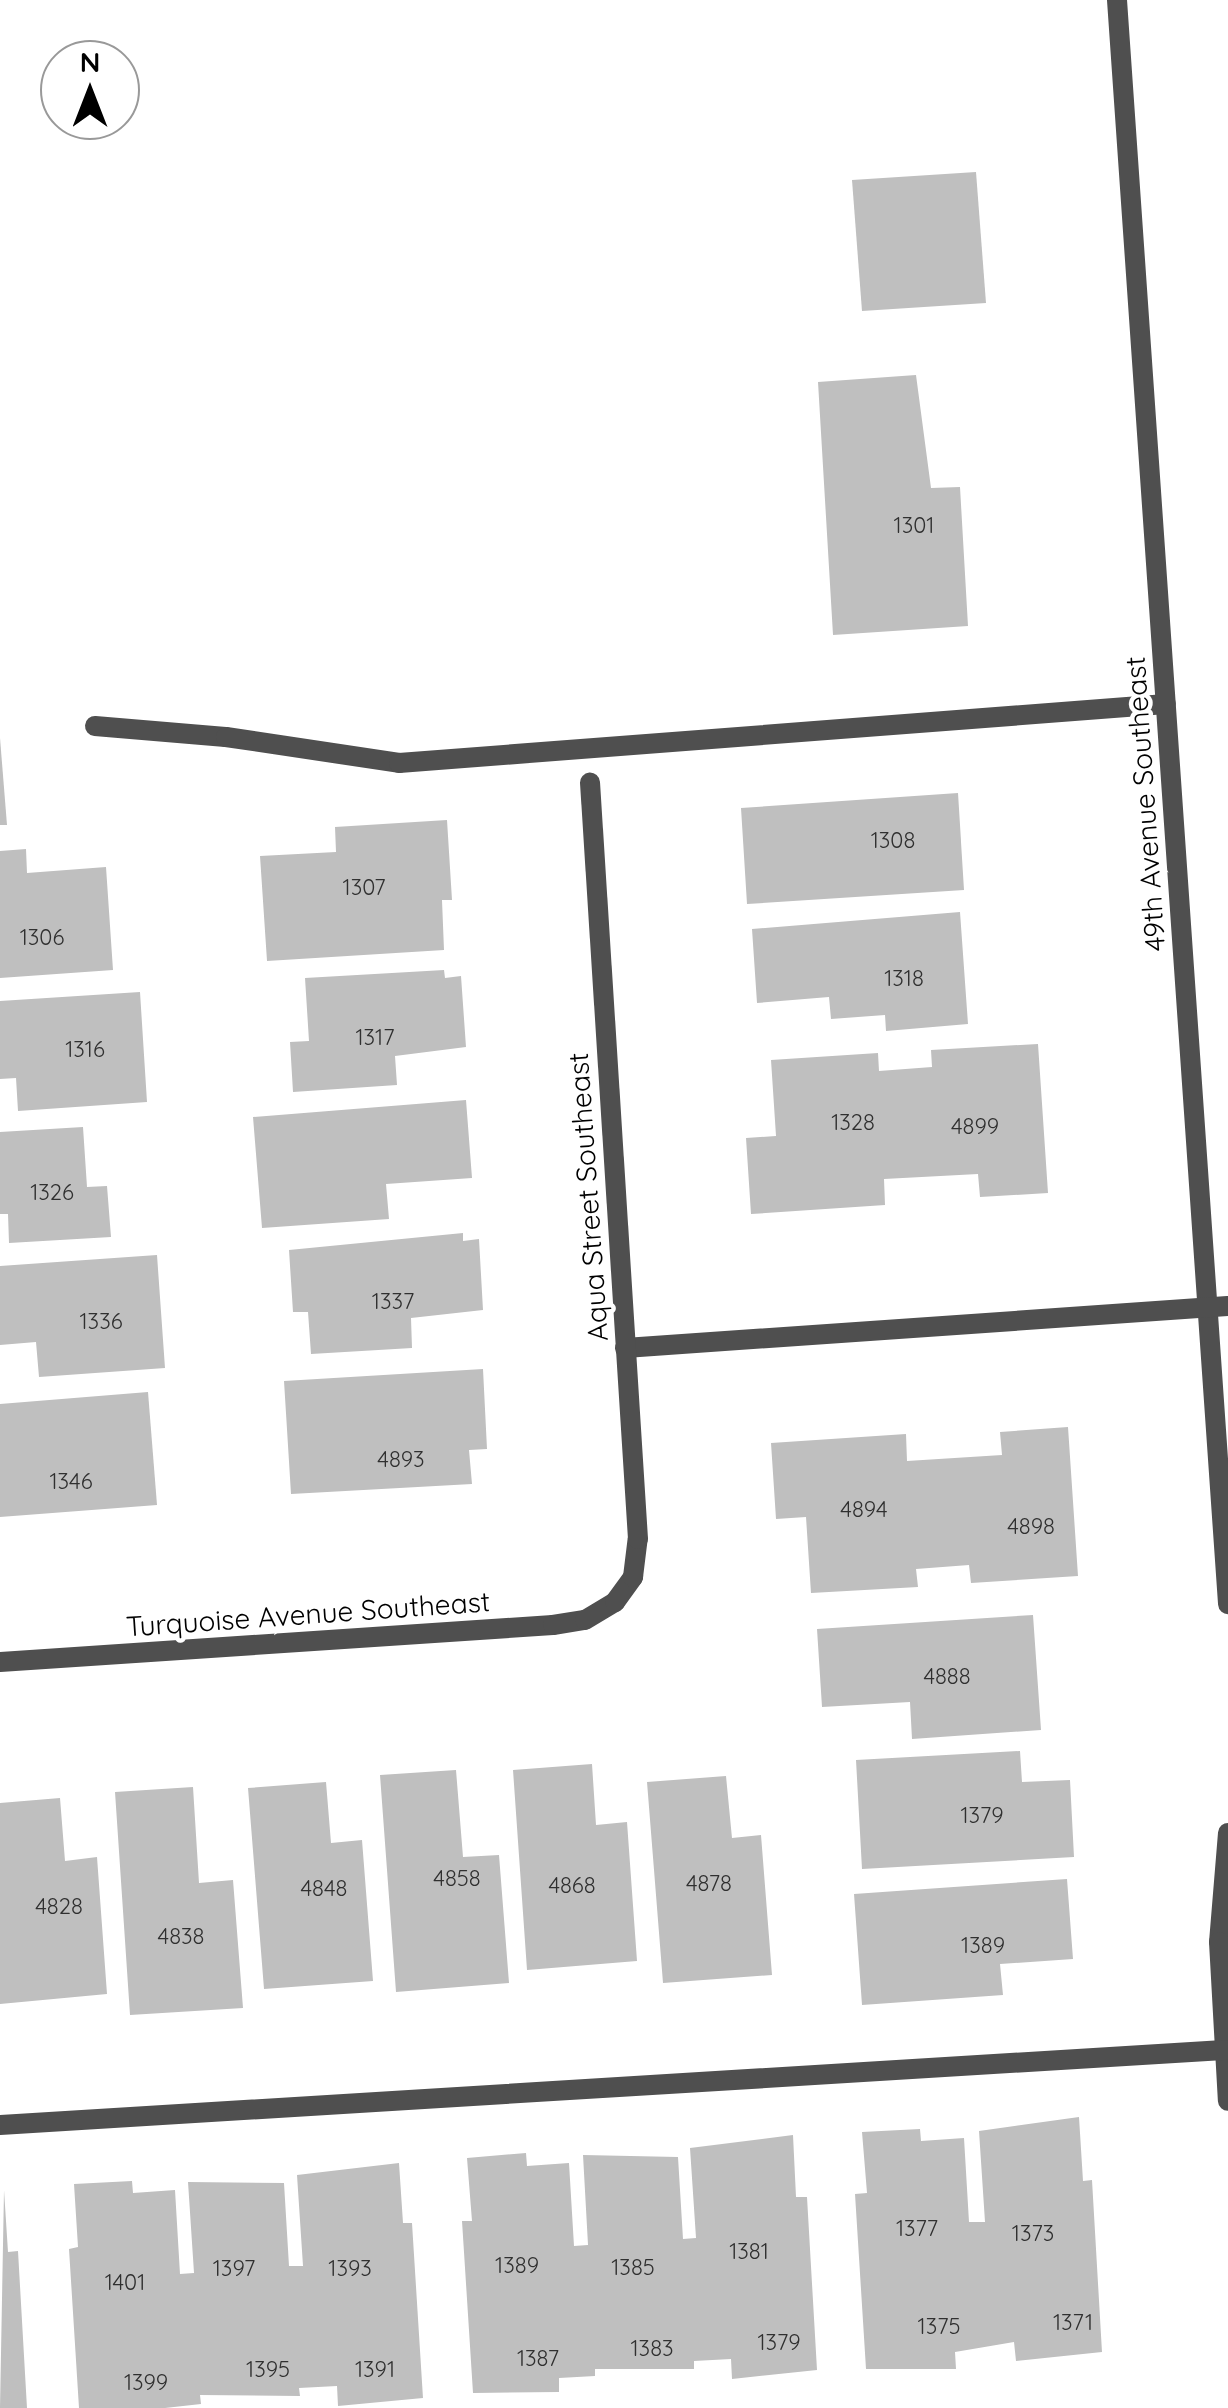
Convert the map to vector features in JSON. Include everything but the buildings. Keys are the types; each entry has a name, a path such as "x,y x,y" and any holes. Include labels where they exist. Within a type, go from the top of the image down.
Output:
{"street":[{"name":"49th Avenue Southeast","path":"1116,0 1228,1604"},
{"path":"96,726 226,736 399,763 1166,704"},
{"name":"Aqua Street Southeast","path":"590,782 638,1538 633,1578 616,1602"},
{"path":"625,1348 1228,1306"},
{"name":"Turquoise Avenue Southeast","path":"0,1662 554,1625 585,1620 616,1602"},
{"path":"1228,1834 1219,1942 1228,2101"},
{"path":"0,2124 1224,2050"}]}
